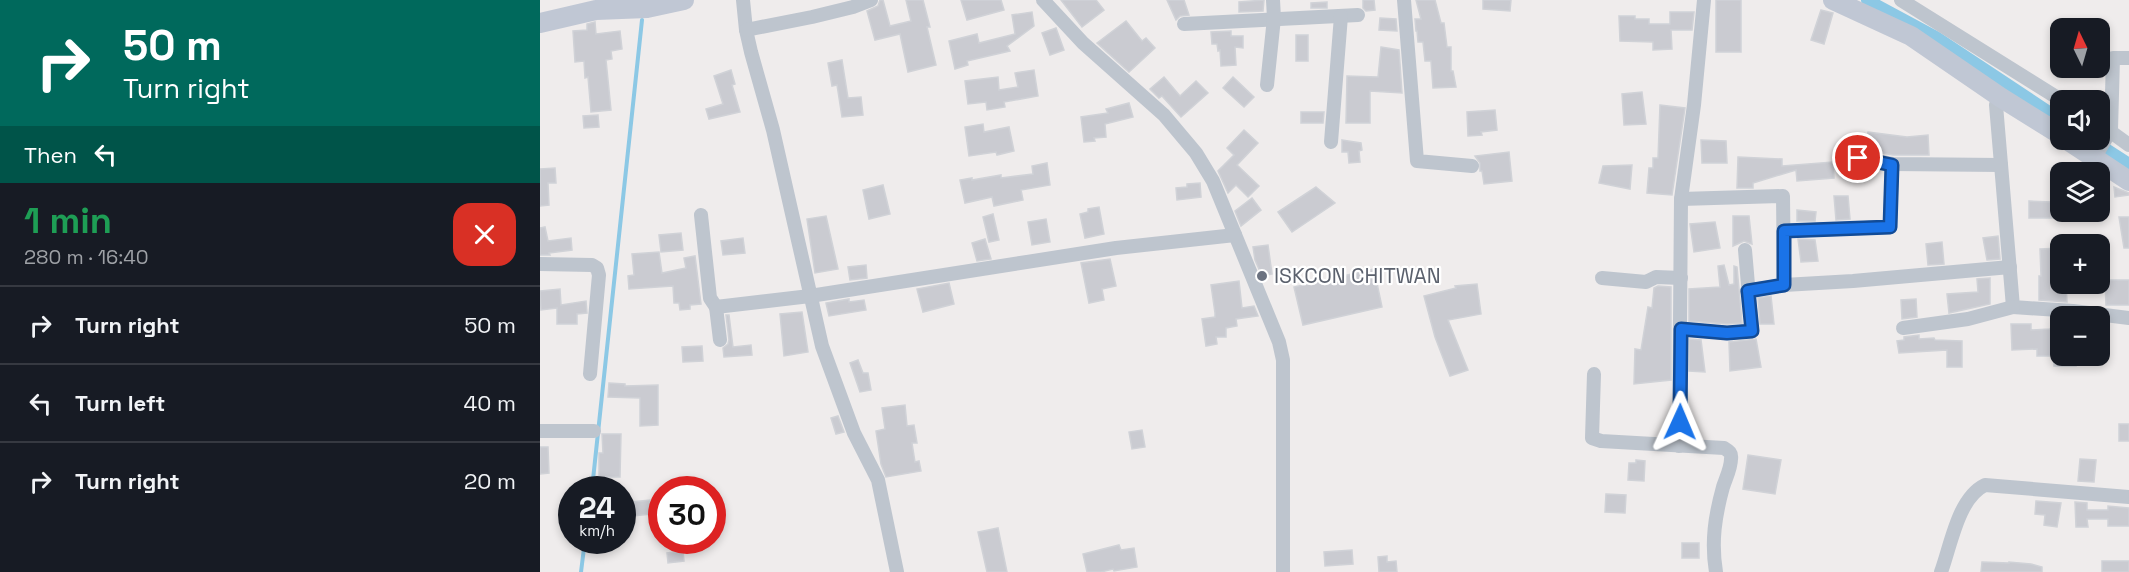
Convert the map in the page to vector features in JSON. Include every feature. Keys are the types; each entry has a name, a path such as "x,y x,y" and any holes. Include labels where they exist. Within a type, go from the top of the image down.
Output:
{"main road":[{"path":"540,23 596,10 647,8 684,0"},
{"path":"1833,0 1911,36 2050,128"},
{"path":"2083,150 2129,181"}],"street":[{"path":"744,0 746,30 773,130 822,346 854,433 878,480 897,572"},
{"path":"746,30 812,17 871,0"},
{"path":"1043,0 1083,43 1164,115 1196,153 1213,181 1279,342 1283,360 1283,572"},
{"path":"1267,85 1274,18 1273,0"},
{"path":"1404,0 1417,161 1472,166"},
{"path":"1679,446 1681,199 1694,105 1704,0"},
{"path":"1901,0 2050,93"},
{"path":"1184,24 1358,15"},
{"path":"1331,142 1341,16"},
{"path":"2109,90 2113,58 2129,58"},
{"path":"2000,97 1996,105 2013,307"},
{"path":"2110,131 2129,145"},
{"path":"2095,157 2097,150"},
{"path":"1858,158 1892,165 2001,165"},
{"path":"1784,231 1890,227 1892,165"},
{"path":"1681,199 1783,196 1784,285"},
{"path":"701,215 710,298 716,307 720,340"},
{"path":"716,307 810,296 1116,248 1235,235"},
{"path":"1681,329 1727,333 1752,331 1745,250"},
{"path":"540,264 592,265 597,268 590,374"},
{"path":"1748,291 1784,285 2010,267"},
{"path":"1602,278 1646,282 1656,277 1681,278"},
{"path":"1903,328 1968,319 2013,307 2129,318"},
{"path":"1594,374 1592,438 1601,441 1724,448 1730,452 1732,458 1730,468 1714,522 1716,572"},
{"path":"540,431 594,431"},
{"path":"1941,572 1961,512 1977,489 1985,485 2129,497"}],"building":[{"path":"880,0 883,0 890,26 911,21 906,0 923,0 936,65 908,72 900,34 875,40 867,11 878,6"},
{"path":"961,0 1001,0 1004,10 967,20"},
{"path":"1061,0 1096,0 1104,10 1082,27"},
{"path":"1167,0 1184,0 1189,15 1180,16 1176,20"},
{"path":"1264,0 1263,11 1239,12 1239,2"},
{"path":"1363,0 1374,0 1375,10 1366,11 1363,8"},
{"path":"1416,0 1435,0 1441,23 1444,23 1447,47 1451,47 1451,71 1453,71 1456,87 1433,88 1431,61 1425,61 1423,42 1418,42 1415,19 1421,19"},
{"path":"1483,0 1511,0 1510,11 1483,9"},
{"path":"1716,0 1741,0 1741,52 1716,52"},
{"path":"1327,2 1327,8 1311,8 1311,3"},
{"path":"1821,10 1833,13 1824,44 1811,40"},
{"path":"1032,12 1034,26 1007,46 1010,51 967,61 968,65 955,69 949,41 977,34 979,43 1015,34 1012,15"},
{"path":"1670,12 1694,12 1692,30 1671,30 1672,49 1653,50 1653,42 1620,41 1619,16 1649,19 1649,24 1670,24"},
{"path":"1380,18 1396,19 1397,31 1379,30"},
{"path":"1126,21 1142,41 1146,38 1155,48 1129,72 1097,43"},
{"path":"595,22 596,34 620,31 622,49 611,51 612,59 606,60 611,110 591,112 584,61 575,62 573,31 587,30 587,24"},
{"path":"1056,28 1064,50 1050,55 1042,33"},
{"path":"1231,31 1231,36 1243,36 1243,48 1235,47 1236,65 1221,66 1220,50 1218,51 1217,44 1212,44 1211,32"},
{"path":"1296,35 1308,35 1308,61 1296,61"},
{"path":"1381,47 1399,50 1402,93 1370,91 1370,123 1346,123 1347,76 1378,77"},
{"path":"842,60 848,98 861,97 863,115 842,117 837,85 832,86 828,63"},
{"path":"731,70 735,84 732,85 740,112 709,119 706,109 723,104 714,76"},
{"path":"1034,70 1038,96 1004,102 1005,107 987,110 986,102 968,104 965,81 998,77 999,90 1018,87 1015,73"},
{"path":"1164,77 1180,96 1196,81 1208,93 1181,117 1162,96 1159,98 1150,89"},
{"path":"1233,77 1254,97 1244,107 1223,88"},
{"path":"1642,92 1646,124 1624,125 1622,94"},
{"path":"1129,103 1133,117 1105,124 1106,137 1084,142 1081,117 1108,113 1106,109"},
{"path":"1660,105 1685,108 1672,195 1647,193 1649,168 1653,168 1653,158 1658,158"},
{"path":"1495,110 1497,130 1481,132 1482,135 1468,136 1467,112"},
{"path":"1301,112 1324,112 1323,123 1301,123"},
{"path":"598,115 599,127 584,128 583,116"},
{"path":"983,124 984,132 1009,127 1014,151 997,155 996,152 969,156 965,127"},
{"path":"1244,130 1258,143 1237,165 1259,186 1248,197 1236,185 1228,193 1218,171 1234,155 1227,148"},
{"path":"1868,132 1907,137 1928,135 1929,155 1893,155 1864,150"},
{"path":"1342,140 1361,143 1360,162 1349,163 1348,152 1342,152"},
{"path":"1701,140 1726,141 1727,163 1702,163"},
{"path":"1509,152 1512,181 1484,184 1480,163 1475,156"},
{"path":"1738,157 1782,159 1782,166 1833,162 1834,178 1797,181 1796,170 1753,183 1753,188 1737,188"},
{"path":"1047,163 1050,185 1021,190 1023,200 994,206 992,197 965,203 960,180 1033,174 1032,166"},
{"path":"1632,165 1630,189 1599,183 1603,166"},
{"path":"555,168 556,183 548,183 549,205 540,206 540,169"},
{"path":"1200,183 1201,197 1177,200 1176,188"},
{"path":"883,185 890,214 869,219 863,190"},
{"path":"1316,187 1335,203 1292,232 1278,212"},
{"path":"2114,187 2129,193 2129,195 2115,197"},
{"path":"1834,196 1848,196 1850,219 1836,220"},
{"path":"1252,198 1261,210 1241,226 1235,211"},
{"path":"2029,201 2050,202 2050,218 2029,218"},
{"path":"1099,207 1104,234 1085,238 1080,214 1088,212 1088,209"},
{"path":"1797,210 1816,212 1815,221 1797,221"},
{"path":"993,214 999,240 989,242 983,217"},
{"path":"826,216 838,269 815,273 807,219"},
{"path":"1733,216 1749,216 1752,244 1744,241 1733,246"},
{"path":"2119,217 2129,217 2129,248 2124,248"},
{"path":"1046,219 1050,242 1032,245 1028,222"},
{"path":"1715,222 1720,248 1694,252 1690,224"},
{"path":"545,227 548,241 571,238 572,250 540,255 540,228"},
{"path":"681,233 683,250 661,252 659,235"},
{"path":"1998,236 2000,259 1987,260 1983,238"},
{"path":"743,238 745,253 723,255 721,241"},
{"path":"985,239 991,259 977,261 972,243"},
{"path":"1798,239 1815,240 1818,261 1801,262"},
{"path":"1942,242 1944,264 1928,265 1926,244"},
{"path":"1268,245 1272,274 1262,276 1255,260 1253,247"},
{"path":"2040,249 2050,249 2050,294 2067,294 2067,302 2039,300"},
{"path":"659,252 662,273 686,268 684,258 695,256 701,304 690,305 690,309 680,310 679,303 674,303 673,286 629,289 628,276 634,275 632,254"},
{"path":"1110,259 1116,286 1102,289 1104,300 1089,303 1081,263"},
{"path":"866,265 867,278 850,280 848,267"},
{"path":"1724,265 1729,285 1734,284 1734,266 1737,267 1742,323 1689,321 1689,289 1720,287 1718,266"},
{"path":"1374,269 1382,307 1303,325 1294,287"},
{"path":"1990,278 1990,304 1949,313 1947,294 1978,292 1977,279"},
{"path":"2110,280 2129,280 2129,305 2106,305 2106,294 2110,294"},
{"path":"1239,281 1242,308 1254,306 1258,316 1236,319 1237,326 1226,328 1226,337 1216,337 1217,344 1206,346 1202,319 1215,317 1211,285"},
{"path":"949,283 954,304 923,312 917,289"},
{"path":"1477,284 1481,314 1448,320 1468,370 1450,376 1435,337 1424,296 1456,288 1455,286"},
{"path":"1671,287 1671,380 1634,384 1635,349 1641,350 1648,307 1652,308 1654,288"},
{"path":"560,289 561,305 586,301 587,313 577,314 577,324 557,324 557,308 541,310 540,291"},
{"path":"1771,296 1774,324 1760,324 1758,298"},
{"path":"849,299 849,302 864,300 866,310 829,316 826,303"},
{"path":"1916,299 1917,317 1902,319 1901,300"},
{"path":"802,312 808,352 784,356 780,314"},
{"path":"726,315 729,315 733,347 751,345 752,355 724,357 723,348 729,340"},
{"path":"2011,324 2031,324 2031,330 2050,329 2050,356 2037,356 2037,349 2012,350"},
{"path":"1919,335 1919,339 1962,341 1962,367 1947,367 1947,350 1899,353 1897,341 1904,340 1904,337"},
{"path":"1689,339 1701,340 1705,372 1689,371"},
{"path":"1756,339 1761,367 1730,371 1729,342"},
{"path":"702,346 703,361 683,362 682,347"},
{"path":"858,360 863,373 868,373 871,390 860,392 850,363"},
{"path":"609,383 625,384 625,386 658,385 658,425 640,426 640,398 608,397"},
{"path":"905,405 907,426 914,425 917,443 912,443 915,462 919,461 921,471 886,477 881,464 876,431 885,429 882,408"},
{"path":"838,416 844,432 836,434 831,418"},
{"path":"2119,424 2129,424 2129,441 2119,441"},
{"path":"1142,430 1145,447 1132,449 1129,432"},
{"path":"602,434 621,434 620,476 599,476 599,453 603,453"},
{"path":"540,447 548,447 549,473 540,474"},
{"path":"1748,455 1781,460 1775,494 1743,489"},
{"path":"2080,459 2096,460 2094,482 2078,481"},
{"path":"1636,460 1645,461 1644,481 1628,480 1629,463 1636,463"},
{"path":"1606,494 1626,495 1625,513 1605,512"},
{"path":"648,500 648,514 636,516 636,501"},
{"path":"2036,501 2061,503 2057,527 2044,525 2045,515 2035,514"},
{"path":"2075,502 2087,503 2087,510 2108,510 2108,506 2129,508 2129,526 2108,526 2108,519 2087,519 2088,527 2076,527"},
{"path":"998,528 1007,572 987,572 978,532"},
{"path":"1682,543 1699,543 1699,558 1682,558"},
{"path":"1119,545 1121,550 1134,548 1137,567 1087,572 1083,554"},
{"path":"1352,550 1353,564 1325,566 1324,552"},
{"path":"667,554 683,554 684,561 668,563"},
{"path":"1387,556 1387,562 1396,561 1397,572 1379,572 1378,557"},
{"path":"2102,561 2129,561 2129,572 2102,572"},
{"path":"1982,562 2031,564 2042,567 2042,572 1981,572"}],"waterway":[{"path":"1867,0 1936,37 2050,113"},
{"path":"593,476 642,20"},
{"path":"2107,150 2129,164"},
{"path":"581,572 583,554"}],"place":[{"name":"ISKCON CHITWAN","path":"1262,276"}],"route":[{"path":"1680,422 1681,329 1727,333 1752,331 1748,291 1784,285 1784,231 1890,227 1892,165 1858,158"}]}
